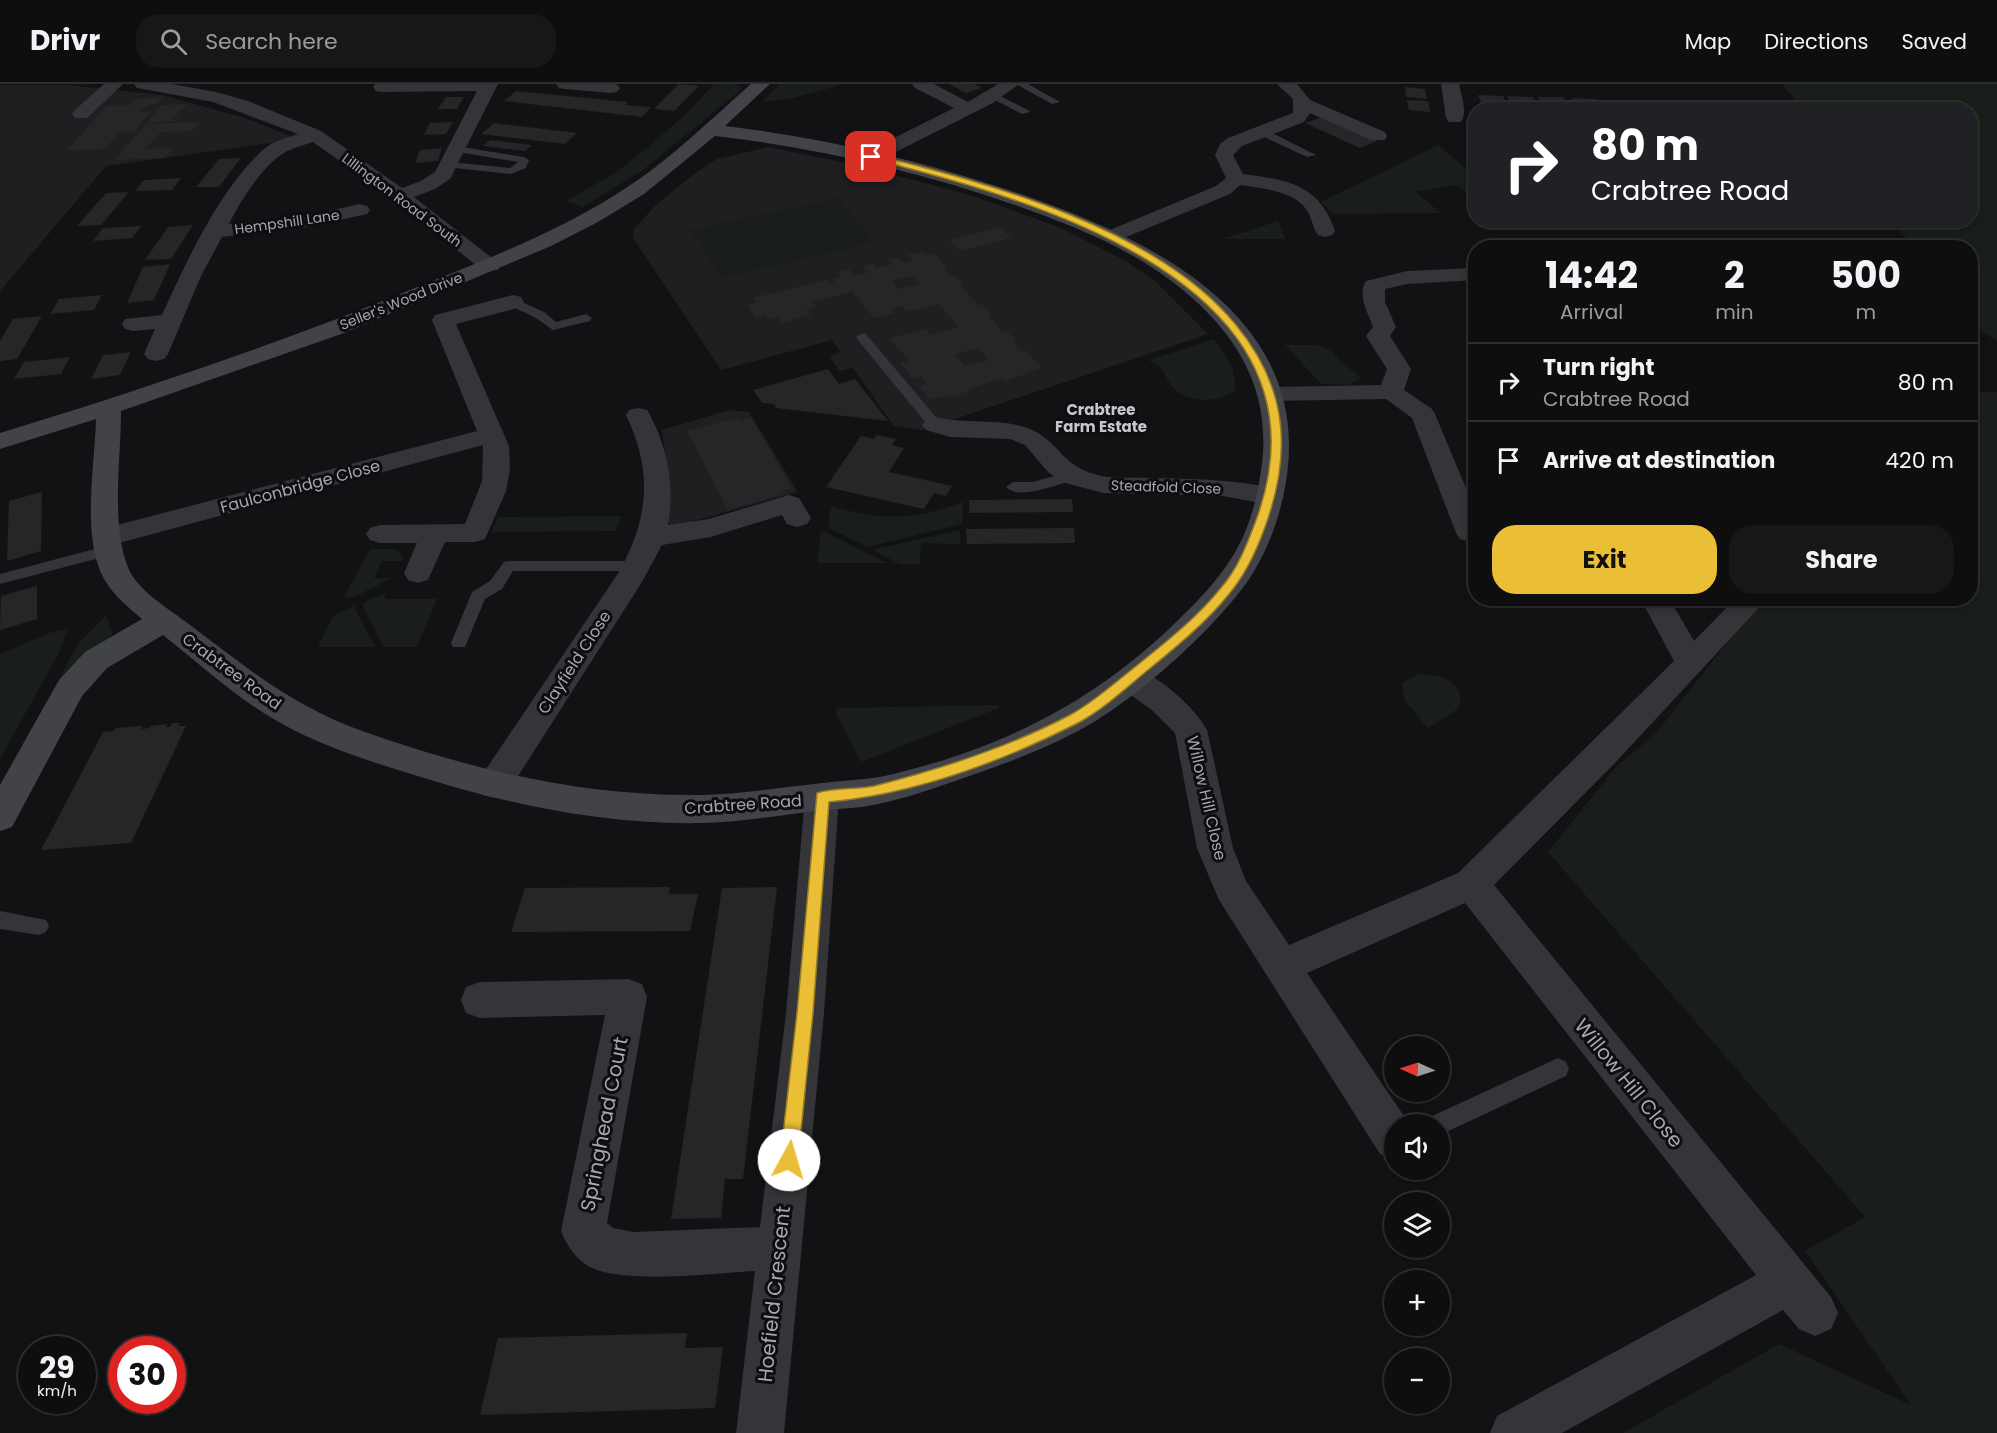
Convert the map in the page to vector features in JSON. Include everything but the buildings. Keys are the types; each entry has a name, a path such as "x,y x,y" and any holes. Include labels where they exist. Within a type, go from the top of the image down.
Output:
{"street":[{"path":"81,114 114,84"},
{"name":"Lillington Road South","path":"143,84 189,87 242,105 315,135 400,195 490,265"},
{"path":"565,84 611,88"},
{"name":"Seller's Wood Drive","path":"0,441 109,409 285,346 490,265 580,223 656,175 712,130 761,84"},
{"path":"921,84 967,108"},
{"path":"871,157 992,96 1010,84"},
{"path":"1236,178 1224,155 1227,148 1235,142 1298,118 1303,111 1300,95 1286,84"},
{"path":"1450,84 1455,118"},
{"path":"382,87 488,85 453,157 439,180 400,195"},
{"path":"1303,104 1378,136"},
{"name":"Crabtree Road","path":"109,409 106,496 109,544 117,577 164,620 264,698 333,734 409,761 494,785 570,800 657,809 744,807 869,793 986,757 1075,718 1130,679 1190,627 1224,593 1247,558 1270,496 1277,461 1277,433 1271,393 1252,354 1240,336 1202,294 1170,269 1112,236 930,171 801,142 712,130"},
{"name":"Hempshill Lane","path":"156,354 189,276 232,199 271,153 284,145 315,135"},
{"path":"1112,236 1223,190 1236,178 1253,180 1288,190 1312,202 1325,231"},
{"name":"Hempshill Lane","path":"205,201 232,199"},
{"name":"Hempshill Lane","path":"213,232 309,221 360,210"},
{"path":"1391,392 1400,369 1378,336 1385,327 1374,302 1374,286 1404,278 1468,274"},
{"path":"380,534 476,533 498,476 499,459 443,320 513,302"},
{"path":"133,324 170,321"},
{"path":"1271,393 1391,392 1423,414 1468,527"},
{"name":"Clayfield Close","path":"494,785 636,566 651,537 657,498 655,465 645,428 638,415"},
{"name":"Steadfold Close","path":"935,425 950,429 1004,430 1018,433 1034,440 1057,466 1071,476 1103,485 1223,488 1270,496"},
{"name":"Faulconbridge Close","path":"109,544 491,435"},
{"path":"651,537 711,528 789,504 797,518"},
{"path":"418,573 435,534"},
{"path":"1658,606 1691,664"},
{"path":"1281,966 1471,884 1746,606"},
{"path":"0,817 70,688 96,660 164,620"},
{"name":"Willow Hill Close","path":"1130,679 1162,700 1182,717 1191,730 1215,848 1232,889 1384,1122"},
{"name":"Hoefield Crescent","path":"760,1433 805,1013 822,797"},
{"name":"Willow Hill Close","path":"1471,884 1802,1298 1514,1433"},
{"name":"Springhead Court","path":"480,1000 628,997 583,1231 602,1249 633,1254 780,1248"}],"lane":[{"path":"1021,84 1055,102"},
{"path":"992,96 1025,112"},
{"path":"1262,132 1311,155"},
{"path":"453,157 524,160 522,166 511,171 453,157"},
{"path":"513,302 548,317 554,326 586,318"},
{"path":"862,337 935,425"},
{"path":"1013,487 1033,487 1071,476"},
{"path":"0,579 109,544"},
{"path":"459,643 478,596 496,585 509,566 636,566"},
{"path":"0,920 39,926"},
{"path":"1450,1119 1558,1069"}],"shaded area":[{"path":"714,84 735,84 742,89 643,170 583,207 566,201 612,175 647,148 688,112"},
{"path":"780,84 844,84 794,98 762,102"},
{"path":"1782,84 1997,84 1997,341 1978,326 1978,240 1908,240 1898,228 1978,228 1978,102 1797,102"},
{"path":"0,85 68,85 162,95 242,117 298,139 106,166 0,291"},
{"path":"1438,145 1468,170 1468,194 1457,185 1416,192 1441,213 1333,214 1321,202"},
{"path":"768,147 848,163 929,184 976,197 1061,228 1126,261 1156,282 1208,334 922,430 894,426 853,368 839,371 830,357 840,351 832,340 721,370 633,238 634,229 655,206 694,174 717,159"},
{"path":"838,198 875,242 721,278 691,230"},
{"path":"1278,221 1285,239 1223,239"},
{"path":"1214,339 1232,366 1236,389 1224,397 1200,400 1184,396 1173,387 1160,368 1149,360"},
{"path":"1285,345 1316,345 1330,349 1341,362 1362,378 1349,385 1321,384"},
{"path":"1978,392 1997,392 1997,1433 1623,1433 1779,1344 1911,1405 1805,1251 1865,1217 1548,852 1616,767 1656,733 1741,625 1759,606 1978,606"},
{"path":"729,410 749,412 798,492 672,527 664,516 668,478 662,430"},
{"path":"963,502 962,524 868,547 828,528 831,506 866,514 898,516 929,512"},
{"path":"621,516 616,531 492,532 498,517"},
{"path":"821,530 887,563 817,563"},
{"path":"960,530 960,544 921,543 920,564 900,564 872,550"},
{"path":"370,549 395,549 403,556 402,561 382,561 374,578 392,578 354,597 344,597"},
{"path":"386,593 384,599 437,599 417,647 384,647 362,605"},
{"path":"354,606 375,647 318,647 333,616"},
{"path":"106,615 113,634 101,648 60,677 77,645"},
{"path":"67,629 61,649 0,759 0,654 49,633"},
{"path":"1418,674 1438,676 1450,681 1460,696 1457,709 1428,728 1404,700 1402,683"},
{"path":"998,705 999,708 861,762 837,716 836,708"}],"district":[{"name":"Crabtree Farm Estate","path":"1101,418"}],"route":[{"path":"789,1160 805,1013 822,797 869,793 986,757 1075,718 1102,700 1190,627 1224,593 1247,558 1270,496 1277,461 1277,433 1271,393 1252,354 1233,327 1202,294 1170,269 1112,236 1042,208 930,171 871,157"}]}
